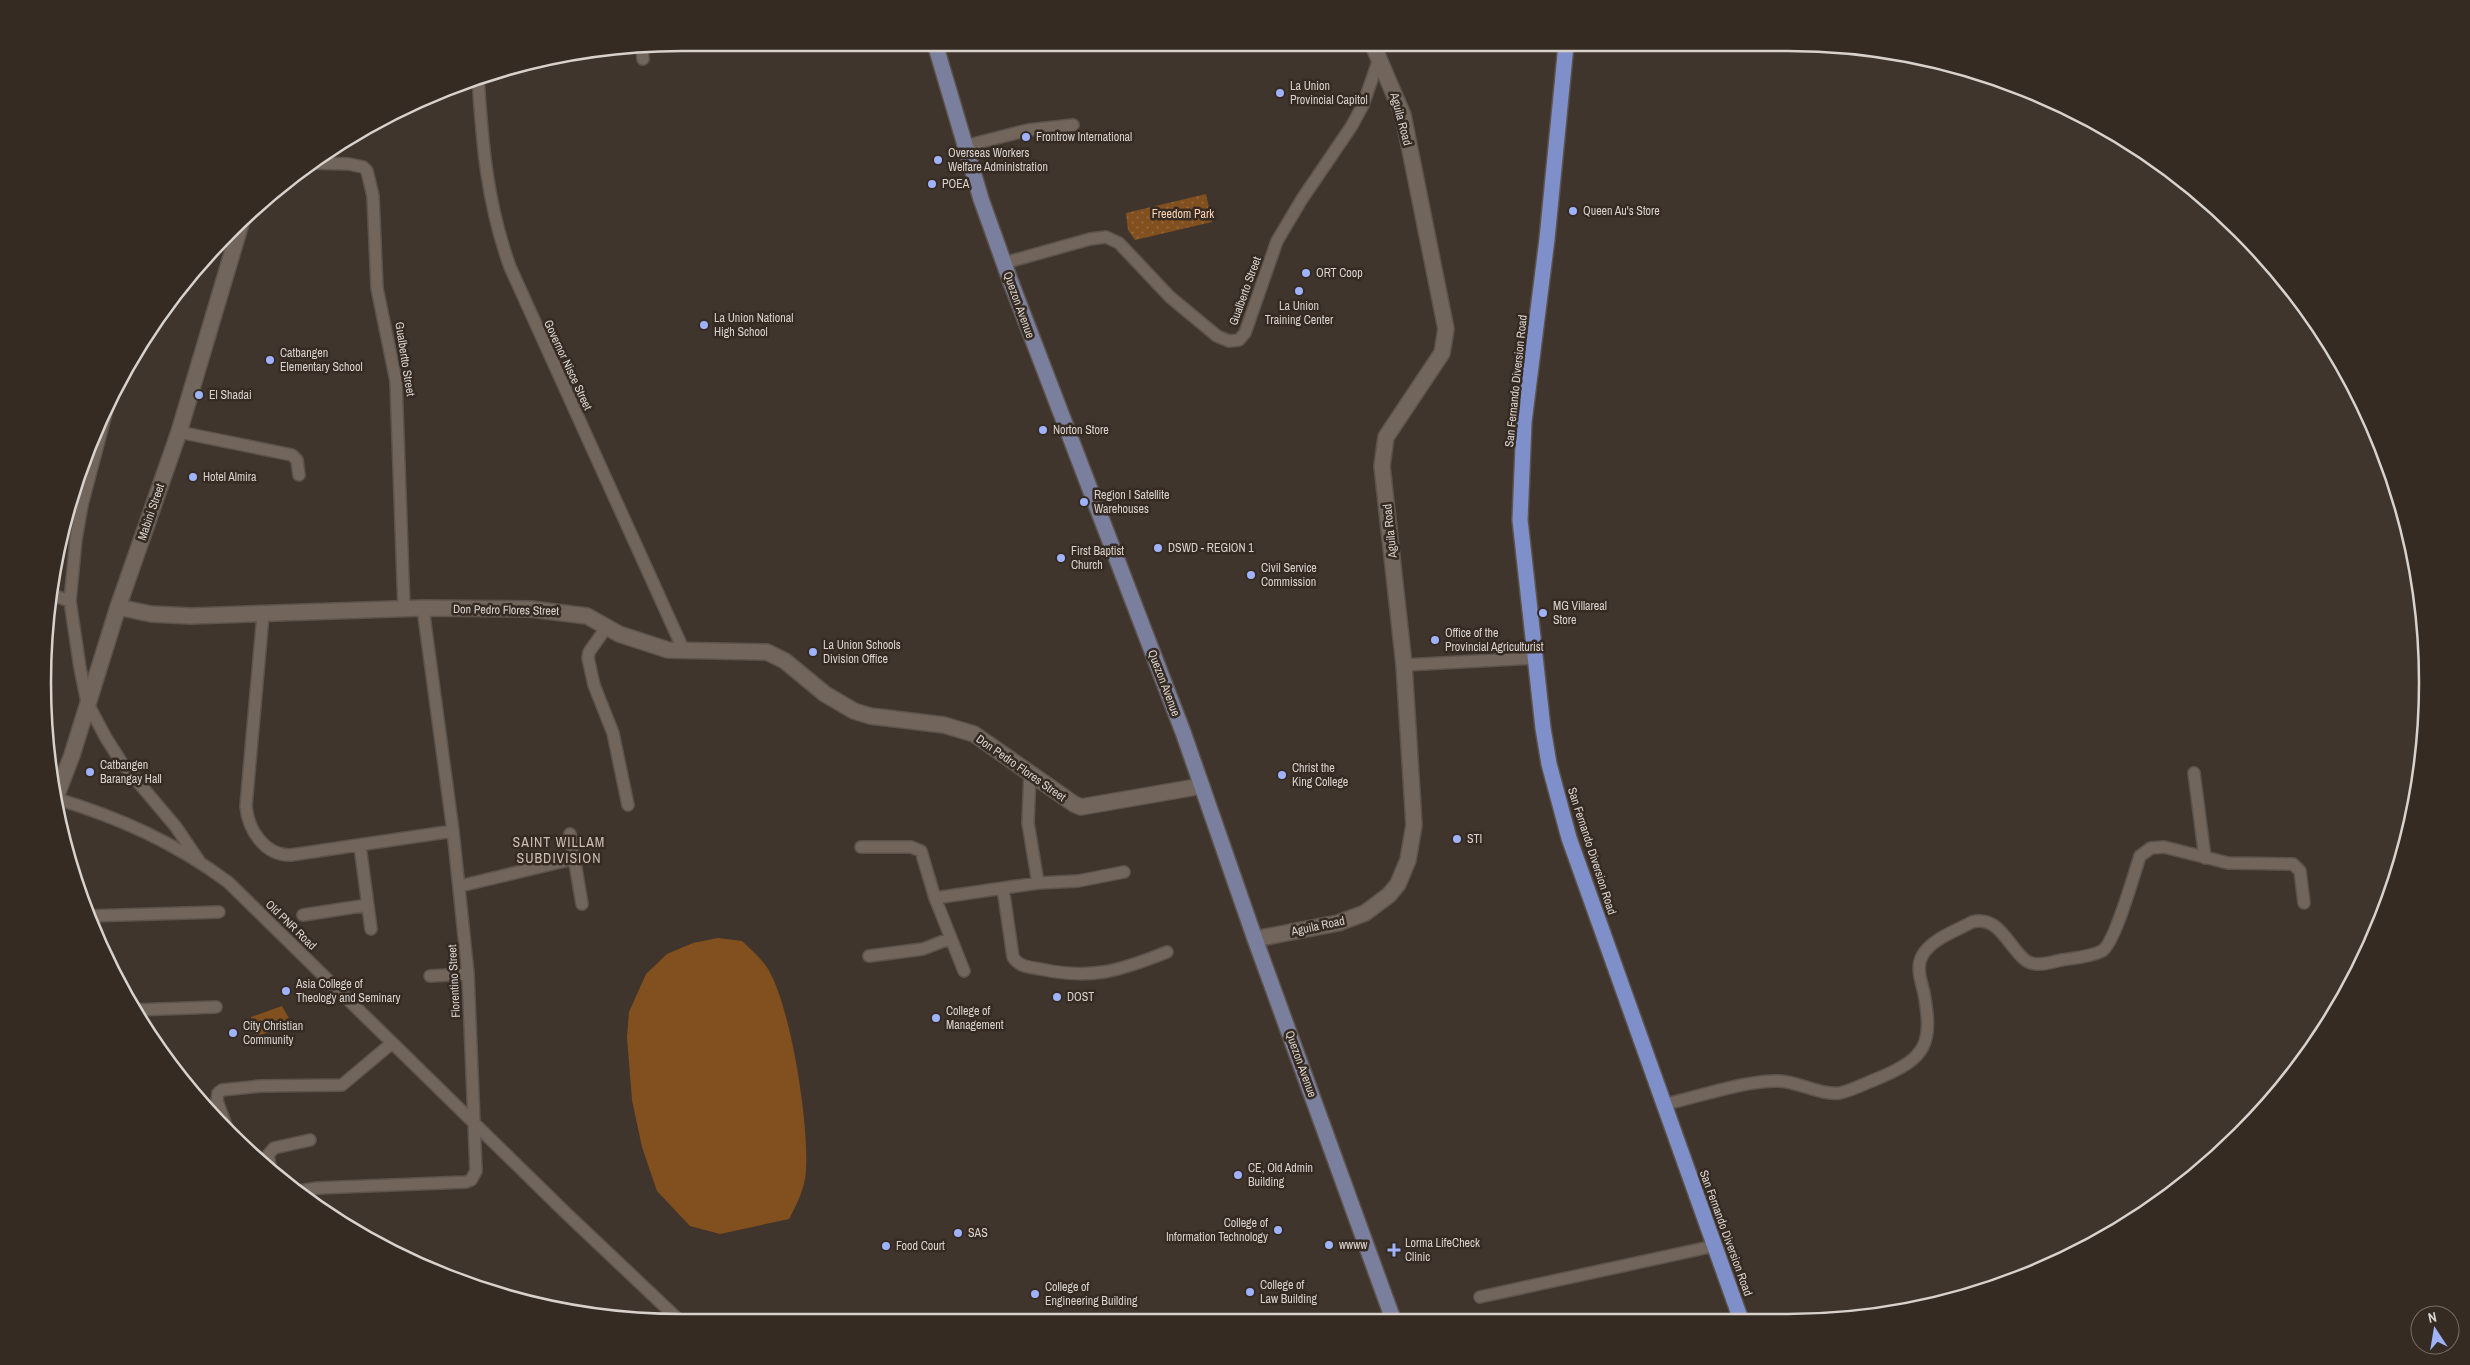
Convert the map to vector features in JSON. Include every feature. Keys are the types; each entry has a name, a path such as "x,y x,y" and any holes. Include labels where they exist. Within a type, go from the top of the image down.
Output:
{"highway":[{"name":"San Fernando Diversion Road","path":"1565,51 1547,239 1524,422 1520,520 1543,728 1562,813 1739,1314"}],"main road":[{"name":"Quezon Avenue","path":"937,51 965,146 1004,263 1202,786 1255,939 1392,1314"}],"street":[{"name":"Gualberto Street","path":"1004,263 1090,239 1106,237 1119,243 1170,297 1217,336 1229,341 1239,340 1245,334 1277,241 1302,199 1351,127 1363,105 1376,52"},
{"name":"Aguila Road","path":"1255,939 1338,923 1354,918 1376,906 1398,884 1408,860 1414,825 1404,665 1382,466 1383,449 1396,421 1442,353 1446,329 1403,115 1376,52"},
{"name":"Governor Nisce Street","path":"479,85 488,189 496,229 510,267 684,651"},
{"path":"965,146 1028,130 1074,124"},
{"name":"Gualbertto Street","path":"324,163 349,164 362,167 366,171 373,196 378,288 396,382 404,609"},
{"name":"Mabini Street","path":"60,785 72,756 87,702 118,607 178,432 238,234"},
{"path":"178,432 292,455 297,460 299,475"},
{"path":"98,444 82,505 70,601 87,702 122,763 176,828 200,862"},
{"path":"57,597 70,601"},
{"name":"Don Pedro Flores Street","path":"118,607 150,614 183,616 263,615 423,608 565,611 587,616 606,628 646,644 668,650 767,652 784,661 825,694 854,711 870,716 944,725 974,734 1074,804 1082,807 1202,786"},
{"name":"Florentino Street","path":"307,1190 471,1180 476,1171 468,974 460,886 423,608"},
{"path":"263,615 246,806 251,827 267,847 282,856 453,831"},
{"path":"606,628 589,652 588,658 594,685 613,733 628,805"},
{"path":"1404,665 1536,658"},
{"path":"1030,772 1028,823 1038,883"},
{"path":"2194,773 2205,858"},
{"name":"Old PNR Road","path":"62,802 138,827 200,862 228,882 474,1124 672,1314"},
{"path":"570,834 582,904"},
{"path":"360,846 371,929"},
{"path":"861,847 919,849 935,898 964,971"},
{"path":"1665,1104 1770,1081 1789,1082 1830,1093 1840,1093 1900,1069 1913,1061 1922,1050 1927,1037 1929,1021 1920,963 1928,948 1935,942 1980,920 1993,923 2025,960 2032,963 2047,963 2092,954 2106,948 2112,940 2140,856 2144,852 2164,847 2205,858 2241,864 2294,864 2300,871 2304,903"},
{"path":"460,886 573,859"},
{"path":"935,898 1038,883 1078,881 1124,872"},
{"path":"1003,888 1013,957 1022,965 1067,975 1107,972 1166,952"},
{"path":"303,915 368,905"},
{"path":"96,916 218,912"},
{"path":"869,956 923,949 951,938"},
{"path":"430,976 468,974"},
{"path":"145,1012 216,1007"},
{"path":"222,1114 217,1101 218,1093 222,1090 260,1086 342,1085 392,1043"},
{"path":"269,1159 268,1155 274,1148 310,1140"},
{"path":"1480,1298 1714,1246"}],"green space":[{"name":"Freedom Park","path":"1206,194 1212,222 1135,240 1128,230 1126,213"},
{"path":"718,938 742,941 768,969 776,987 784,1010 797,1066 805,1125 806,1150 804,1183 798,1202 789,1219 720,1234 690,1226 657,1191 642,1147 632,1100 627,1037 629,1012 646,974 667,954 693,943"},
{"path":"282,1006 292,1024 255,1037 251,1017"}],"place":[{"name":"La Union Provincial Capitol","path":"1280,93"},
{"name":"Frontrow International","path":"1026,137"},
{"name":"Overseas Workers Welfare Administration","path":"938,160"},
{"name":"POEA","path":"932,184"},
{"name":"Queen Au's Store","path":"1573,211"},
{"name":"ORT Coop","path":"1306,273"},
{"name":"La Union Training Center","path":"1299,291"},
{"name":"La Union National High School","path":"704,325"},
{"name":"Catbangen Elementary School","path":"270,360"},
{"name":"El Shadai","path":"199,395"},
{"name":"Norton Store","path":"1043,430"},
{"name":"Hotel Almira","path":"193,477"},
{"name":"Region I Satellite Warehouses","path":"1084,502"},
{"name":"DSWD - REGION 1","path":"1158,548"},
{"name":"First Baptist Church","path":"1061,558"},
{"name":"Civil Service Commission","path":"1251,575"},
{"name":"MG Villareal Store","path":"1543,613"},
{"name":"Office of the Provincial Agriculturist","path":"1435,640"},
{"name":"La Union Schools Division Office","path":"813,652"},
{"name":"Catbangen Barangay Hall","path":"90,772"},
{"name":"Christ the King College","path":"1282,775"},
{"name":"STI","path":"1457,839"},
{"name":"Asia College of Theology and Seminary","path":"286,991"},
{"name":"DOST","path":"1057,997"},
{"name":"College of Management","path":"936,1018"},
{"name":"City Christian Community","path":"233,1033"},
{"name":"CE, Old Admin Building","path":"1238,1175"},
{"name":"College of Information Technology","path":"1278,1230"},
{"name":"SAS","path":"958,1233"},
{"name":"wwww","path":"1329,1245"},
{"name":"Food Court","path":"886,1246"},
{"name":"Lorma LifeCheck Clinic","path":"1394,1250"},
{"name":"College of Law Building","path":"1250,1292"},
{"name":"College of Engineering Building","path":"1035,1294"}],"district":[{"name":"SAINT WILLAM SUBDIVISION","path":"559,850"}]}
